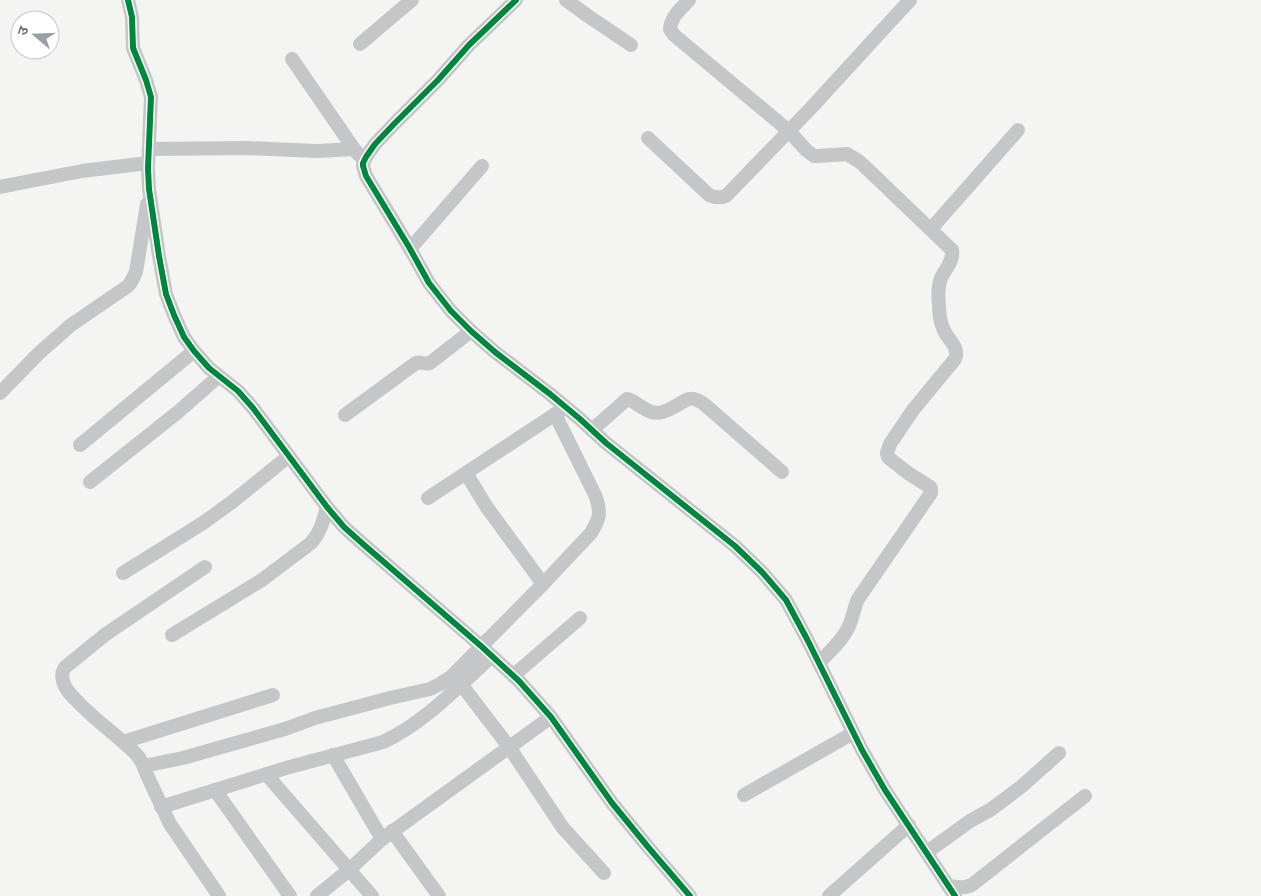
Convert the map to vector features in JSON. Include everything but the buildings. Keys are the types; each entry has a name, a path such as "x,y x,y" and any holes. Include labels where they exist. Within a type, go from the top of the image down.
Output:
{"street":[{"path":"128,0 132,17 133,48 151,97 149,189 155,232 166,294 184,337 209,368 238,392 253,408 327,508 344,527 487,651 540,703 612,802 690,896"},
{"path":"360,44 412,0"},
{"path":"161,807 266,774 383,742 397,736 439,704 461,684 543,584 591,533 597,523 600,516 600,508 596,497 560,411 547,391 471,331 440,299 369,183 363,166 364,160 375,144 438,80 469,45 516,0"},
{"path":"566,0 631,45"},
{"path":"689,0 673,17 670,23 670,29 674,34 788,131 814,156 847,154 852,156 931,229 952,250 953,254 939,284 938,304 942,327 956,349 957,354 955,359 913,410 890,444 888,453 890,459 930,487 931,493 858,599 845,634 819,663"},
{"path":"648,138 709,195 721,198 726,196 812,108 910,0"},
{"path":"292,59 354,149 364,160"},
{"path":"931,229 1018,130"},
{"path":"0,187 149,156 247,148 317,151 354,149"},
{"path":"410,249 482,166"},
{"path":"0,393 38,354 65,330 131,282 136,272 149,189"},
{"path":"345,415 416,363 430,363 471,331"},
{"path":"80,445 194,351"},
{"path":"90,482 178,412 219,376"},
{"path":"592,430 627,399 649,412 658,414 664,413 690,398 704,404 782,472"},
{"path":"560,411 592,430 735,546 762,572 786,600 885,790 951,891 973,884 1084,796"},
{"path":"428,498 560,411"},
{"path":"123,573 203,523 289,456"},
{"path":"466,473 486,506 543,584"},
{"path":"172,634 262,580 311,543 321,530 327,508"},
{"path":"205,568 106,634 65,667 62,679 67,690 89,713 136,754 146,770 161,807 178,836 219,896"},
{"path":"514,676 580,618"},
{"path":"146,770 285,729 315,718 430,689 451,677 487,651"},
{"path":"461,684 509,747 563,828 604,872"},
{"path":"123,742 272,695"},
{"path":"317,896 387,835 550,717"},
{"path":"744,795 854,733"},
{"path":"927,852 1005,799 1059,753"},
{"path":"333,755 387,835 439,896"},
{"path":"266,774 372,896"},
{"path":"215,790 290,896"},
{"path":"834,894 909,825"}],"cycle path":[{"path":"128,0 132,17 133,48 151,97 149,189 159,256 166,294 184,337 209,368 238,391 253,408 344,527 519,681 551,717 612,803 690,896"},
{"path":"516,0 469,45 438,80 375,144 363,163 366,176 429,283 451,311 495,352 550,394 606,443 735,546 762,572 786,600 862,750 885,790 955,896"}]}
